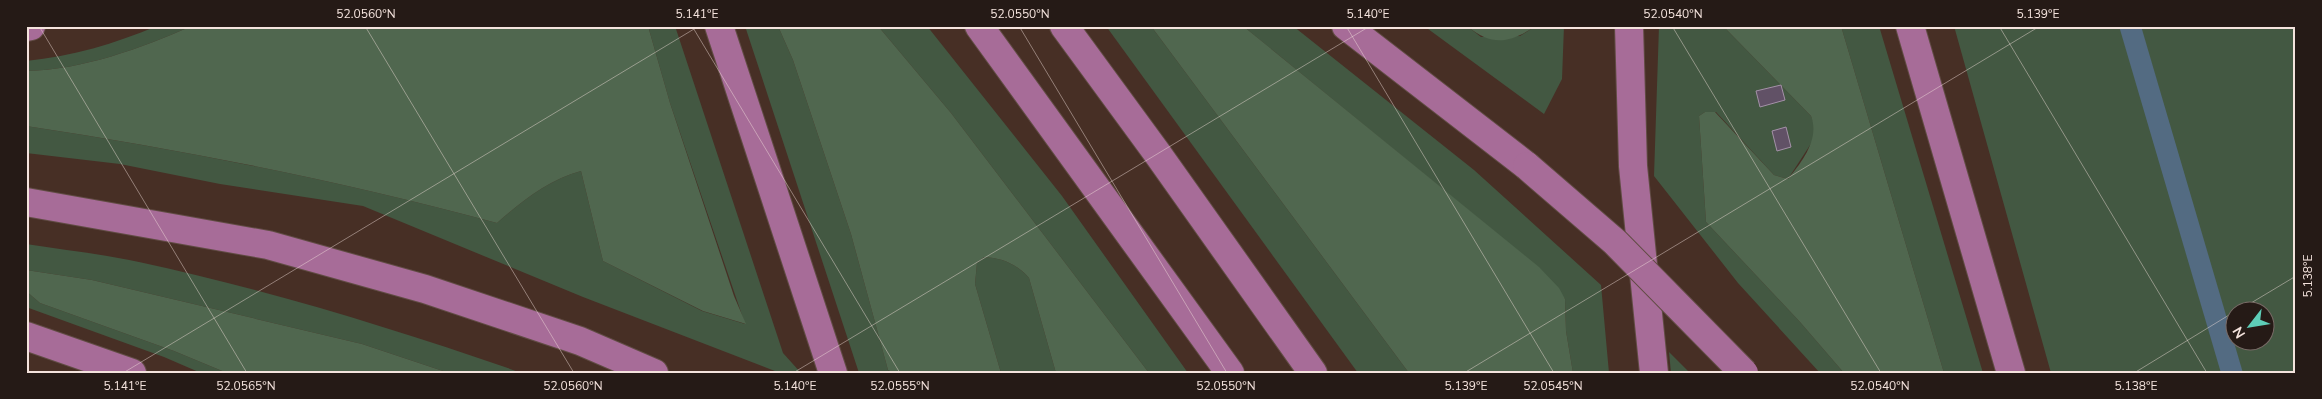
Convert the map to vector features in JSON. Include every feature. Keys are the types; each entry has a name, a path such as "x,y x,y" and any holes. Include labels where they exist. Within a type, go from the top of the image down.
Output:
{"highway":[{"path":"26,27 31,26"},
{"path":"719,26 833,373"},
{"path":"979,26 1094,182 1230,373"},
{"path":"1064,26 1313,373"},
{"path":"1346,26 1527,166 1615,242 1744,373"},
{"path":"1629,26 1633,166 1654,373"},
{"path":"1910,26 2011,373"},
{"path":"26,202 268,245 435,292 580,341 654,373"},
{"path":"26,336 132,373"}],"green space":[{"path":"157,26 192,26 132,50 90,62 69,67 26,71 26,61 60,56 93,48"},
{"path":"192,26 648,26 670,103 734,296 746,324 703,311 603,261 581,171 557,180 526,199 497,223 322,180 145,145 26,126 26,71 69,67 90,62 132,50"},
{"path":"648,26 675,26 783,353 801,373 780,373 583,297 363,206 220,184 120,164 26,153 26,126 144,145 322,180 497,223 526,199 547,186 581,171 603,261 702,311 745,324 670,103"},
{"path":"745,26 778,26 793,60 851,234 888,370 894,373 859,373"},
{"path":"778,26 878,26 951,113 1149,373 1056,373 1029,278 1009,263 984,257 977,263 975,284 1001,373 894,373 888,370 851,234 793,60"},
{"path":"878,26 927,26 1062,196 1188,373 1149,373 951,113"},
{"path":"1106,26 1151,26 1409,373 1358,373"},
{"path":"1151,26 1243,26 1539,267 1559,288 1565,299 1566,331 1573,373 1409,373"},
{"path":"1243,26 1293,26 1474,170 1601,285 1609,373 1573,373 1566,331 1565,299 1539,268"},
{"path":"1424,26 1467,26 1481,37 1520,36 1536,26 1564,26 1562,79 1544,114"},
{"path":"1467,26 1536,26 1509,39 1493,40 1476,33"},
{"path":"1659,26 1723,26 1811,116 1815,126 1814,139 1788,179 1774,175 1716,112 1705,112 1699,116 1706,222 1800,322 1844,373 1820,373 1738,283 1654,176"},
{"path":"1723,26 1841,26 1944,373 1844,373 1800,322 1706,222 1699,116 1705,112 1715,112 1774,175 1788,179 1804,158 1813,133 1811,116"},
{"path":"1841,26 1879,26 1983,373 1944,373"},
{"path":"1954,26 2296,26 2296,373 2051,373"},
{"path":"26,244 125,259 236,285 380,326 522,373 449,373 362,344 92,280 26,270"},
{"path":"984,257 1009,263 1029,278 1056,373 1001,373 975,284 977,263"},
{"path":"26,270 92,280 362,344 449,373 227,373 174,351 40,303 26,291"},
{"path":"26,291 40,303 174,351 227,373 201,373 164,357 26,307"},
{"path":"1669,352 1690,373 1671,373"}],"water":[{"path":"2119,26 2141,26 2224,308 2224,352 2237,352 2243,373 2221,373"}],"building":[{"path":"1781,85 1785,100 1760,107 1756,91"},
{"path":"1786,127 1791,147 1777,151 1772,131"}]}
